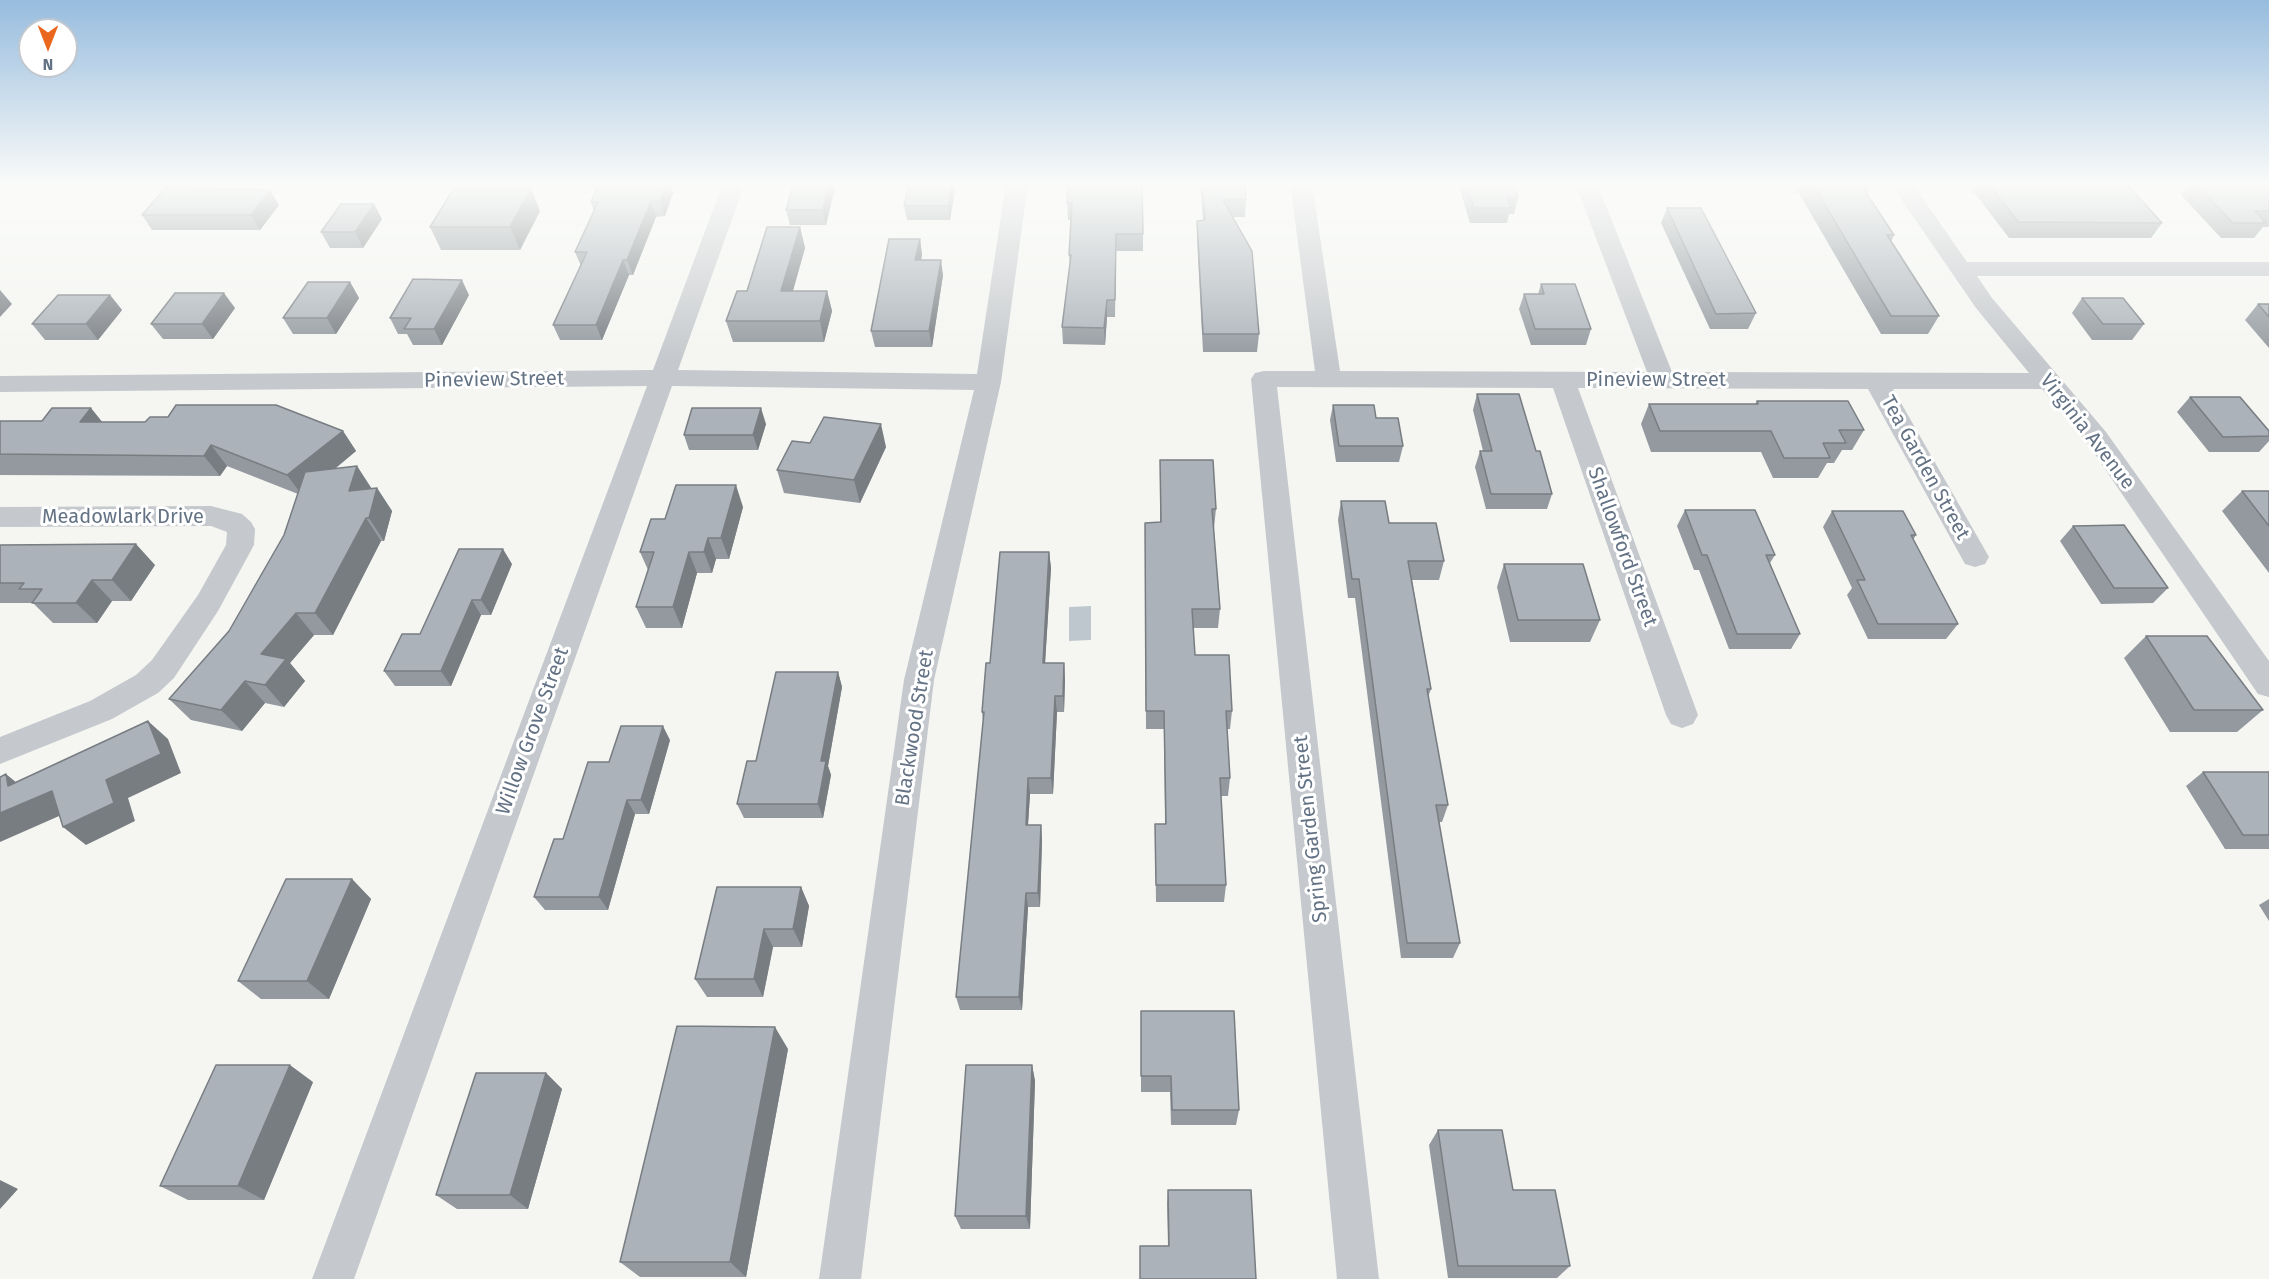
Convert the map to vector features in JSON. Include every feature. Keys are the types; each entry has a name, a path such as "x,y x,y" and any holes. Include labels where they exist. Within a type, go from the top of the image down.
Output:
{"street":[{"name":"Willow Grove Street","path":"333,1279 713,243"},
{"name":"Blackwood Street","path":"840,1279 919,680 988,382 1008,243"},
{"path":"1310,243 1329,379"},
{"path":"1609,243 1663,380"},
{"name":"Virginia Avenue","path":"1942,243 1984,303 2097,438 2269,685"},
{"path":"1960,268 2269,268"},
{"name":"Pineview Street","path":"0,384 662,378 988,382"},
{"name":"Pineview Street","path":"1264,379 2048,381"},
{"name":"Spring Garden Street","path":"1264,379 1358,1279"},
{"name":"Shallowford Street","path":"1563,380 1682,715"},
{"name":"Tea Garden Street","path":"1876,380 1975,557"},
{"name":"Meadowlark Drive","path":"0,517 211,516 232,521 241,530 240,544 208,603 163,669 147,684 101,710 0,751"}],"shaded area":[{"path":"1091,606 1091,640 1069,641 1069,607"}],"building":[{"path":"579,243 634,243 627,260 623,260 596,325 553,325 587,252 575,252"},
{"path":"762,243 795,243 781,291 827,291 820,321 726,321 737,291 747,291"},
{"path":"888,243 919,243 915,260 941,260 929,331 871,331"},
{"path":"1070,243 1116,243 1115,300 1107,300 1104,328 1062,327 1071,255 1069,255"},
{"path":"1198,243 1247,243 1252,251 1259,334 1203,334"},
{"path":"1683,243 1719,243 1756,313 1716,314"},
{"path":"1847,243 1892,243 1939,316 1891,316"},
{"path":"413,279 462,280 434,329 404,329 411,318 390,318"},
{"path":"308,282 350,282 327,318 283,318"},
{"path":"1541,284 1575,284 1591,329 1535,329 1524,294 1544,294"},
{"path":"175,293 224,293 202,324 151,324"},
{"path":"58,295 110,295 86,324 32,324"},
{"path":"2082,298 2123,298 2144,324 2103,324"},
{"path":"2258,304 2269,304 2269,317"},
{"path":"1477,394 1519,394 1536,451 1540,451 1552,494 1491,494 1480,451 1492,451"},
{"path":"2190,397 2240,397 2269,431 2269,436 2223,437"},
{"path":"1757,401 1848,401 1864,430 1839,430 1846,443 1823,443 1830,458 1784,458 1771,431 1660,431 1649,404 1758,404"},
{"path":"176,405 276,405 343,431 287,475 211,445 204,456 0,454 0,421 42,421 52,408 91,408 80,422 145,422 150,417 168,417"},
{"path":"1333,405 1374,405 1376,418 1398,418 1403,446 1339,446"},
{"path":"692,408 761,408 753,435 684,435"},
{"path":"824,417 881,424 854,480 777,470 792,441 810,443"},
{"path":"1160,460 1213,460 1216,509 1212,509 1220,609 1192,609 1195,655 1229,655 1232,711 1226,711 1230,778 1220,778 1226,885 1156,885 1155,824 1166,824 1164,711 1146,711 1145,523 1161,522"},
{"path":"357,466 349,491 377,488 369,518 366,518 315,613 296,613 261,654 286,659 265,685 245,681 221,710 169,699 229,631 284,535 305,472"},
{"path":"676,485 736,485 721,538 708,538 704,552 689,552 673,607 636,607 654,552 640,552 651,519 665,519"},
{"path":"2242,491 2269,491 2269,526"},
{"path":"1341,501 1385,501 1389,523 1436,523 1444,561 1408,561 1431,689 1427,689 1448,805 1436,805 1460,943 1407,943 1359,579 1352,579"},
{"path":"1685,510 1755,510 1775,555 1766,555 1800,634 1737,634 1707,555 1702,555"},
{"path":"1832,511 1903,511 1916,535 1911,535 1958,624 1878,624 1857,580 1865,580"},
{"path":"2124,525 2168,588 2114,588 2073,526"},
{"path":"136,544 112,580 92,580 76,603 32,603 42,589 19,589 24,583 0,583 0,545"},
{"path":"459,549 503,549 481,600 472,600 441,671 384,671 402,634 420,634"},
{"path":"1000,552 1049,552 1043,663 1064,663 1063,696 1055,696 1051,778 1028,778 1026,825 1041,825 1038,893 1026,893 1019,997 956,997 984,712 982,712 986,663 990,663"},
{"path":"1504,564 1583,564 1600,620 1518,620"},
{"path":"2146,636 2207,636 2263,710 2194,710"},
{"path":"776,672 838,672 821,761 826,761 818,804 737,804 747,761 756,761"},
{"path":"148,721 161,754 106,780 114,803 63,827 52,791 0,813 0,777 6,774 8,786"},
{"path":"621,726 663,726 641,800 627,800 599,897 534,897 554,839 563,839 588,762 609,762"},
{"path":"2203,772 2269,772 2269,835 2243,835"},
{"path":"286,879 352,879 307,981 238,981"},
{"path":"717,887 801,887 793,929 764,929 754,979 695,979"},
{"path":"1141,1011 1234,1011 1239,1110 1172,1110 1171,1076 1141,1076"},
{"path":"677,1026 775,1027 730,1262 620,1262"},
{"path":"216,1065 290,1065 238,1186 160,1186"},
{"path":"966,1065 1032,1065 1026,1216 955,1216"},
{"path":"476,1073 546,1073 510,1195 436,1195"},
{"path":"1438,1130 1502,1130 1513,1190 1555,1190 1570,1266 1458,1266"},
{"path":"1168,1190 1251,1190 1256,1279 1140,1279 1140,1246 1169,1246"}]}
